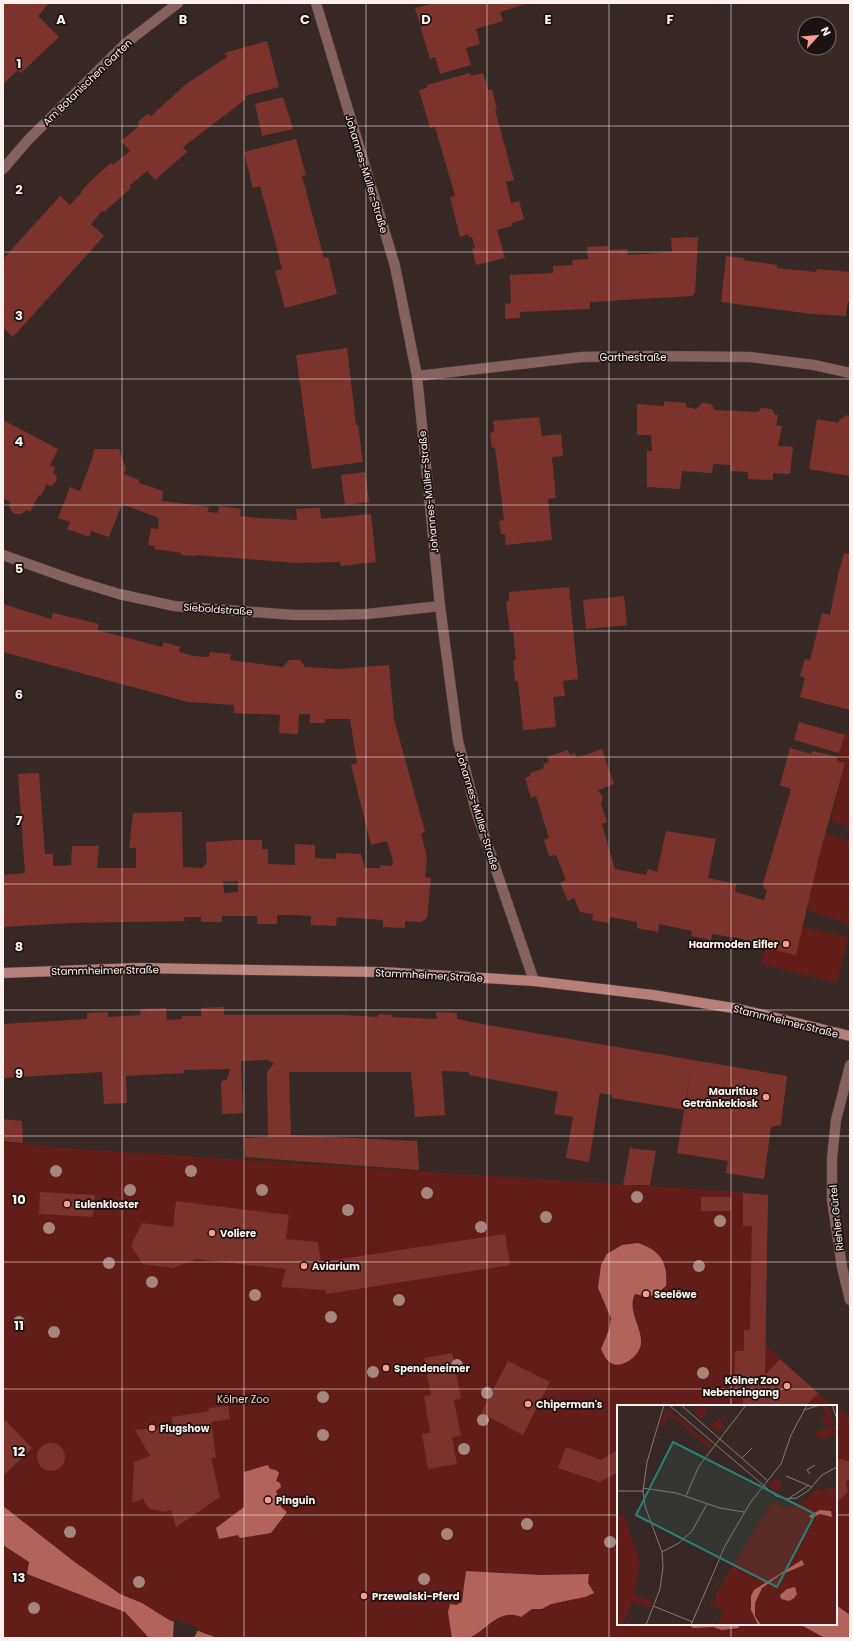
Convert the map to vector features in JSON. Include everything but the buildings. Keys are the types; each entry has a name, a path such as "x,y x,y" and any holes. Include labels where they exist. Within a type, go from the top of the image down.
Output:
{"street":[{"name":"Am Botanischen Garten","path":"3,169 29,139 126,43 178,3"},
{"name":"Johannes-Müller-Straße","path":"316,3 395,266 417,376 440,606 458,740 465,770 503,894 534,981"},
{"name":"Garthestraße","path":"417,376 582,357 644,356 750,358 814,365 850,373"},
{"name":"Sieboldstraße","path":"3,555 73,580 119,594 174,606 328,615 367,614 440,606"},
{"name":"Stammheimer Straße","path":"3,973 138,968 381,972 534,981 653,995 739,1009 850,1036"},
{"name":"Riehler Gürtel","path":"850,1065 836,1120 832,1158 832,1200 842,1267 850,1300"}],"green space":[{"path":"846,733 850,734 850,827 831,821 845,763 837,761"},
{"path":"826,834 850,841 849,924 807,910 819,857"},
{"path":"802,927 848,937 837,983 761,964 765,947"},
{"name":"Kölner Zoo","path":"3,1142 76,1149 768,1194 765,1345 827,1402 828,1401 834,1405 617,1405 617,1625 837,1625 837,1408 850,1418 850,1638 3,1638"}],"shaded area":[{"path":"638,1243 646,1246 661,1258 666,1270 666,1286 652,1296 635,1294 633,1312 641,1338 640,1346 636,1354 627,1362 615,1365 607,1360 601,1349 609,1330 611,1318 598,1288 601,1265 607,1254 622,1245"},
{"path":"268,1465 270,1469 276,1470 279,1473 276,1481 280,1483 281,1487 276,1491 281,1507 287,1512 271,1533 240,1538 238,1535 219,1539 216,1528 244,1507 244,1472"},
{"path":"3,1506 76,1563 120,1594 142,1603 169,1620 217,1638 149,1638 125,1612 27,1574 29,1562 3,1545"},
{"path":"466,1571 540,1575 589,1574 588,1583 594,1593 585,1597 551,1604 542,1609 532,1609 521,1617 506,1615 500,1617 471,1637 452,1638 448,1612 450,1604 456,1605 462,1602"},
{"path":"837,1606 850,1615 850,1638 825,1638 801,1625 837,1625"},
{"path":"689,1625 741,1625 738,1628 722,1630 713,1627 693,1628"}],"pier":[{"path":"174,1619 199,1628 194,1638 173,1638"}],"place":[{"name":"Haarmoden Eifler","path":"786,944"},
{"name":"Mauritius Getränkekiosk","path":"766,1097"},
{"name":"Eulenkloster","path":"67,1204"},
{"name":"Voliere","path":"212,1233"},
{"name":"Aviarium","path":"304,1266"},
{"name":"Seelöwe","path":"646,1294"},
{"name":"Spendeneimer","path":"386,1368"},
{"name":"Kölner Zoo Nebeneingang","path":"787,1386"},
{"name":"Chiperman's","path":"528,1404"},
{"name":"Flugshow","path":"152,1428"},
{"name":"Pinguin","path":"268,1500"},
{"name":"Przewalski-Pferd","path":"364,1596"}]}
